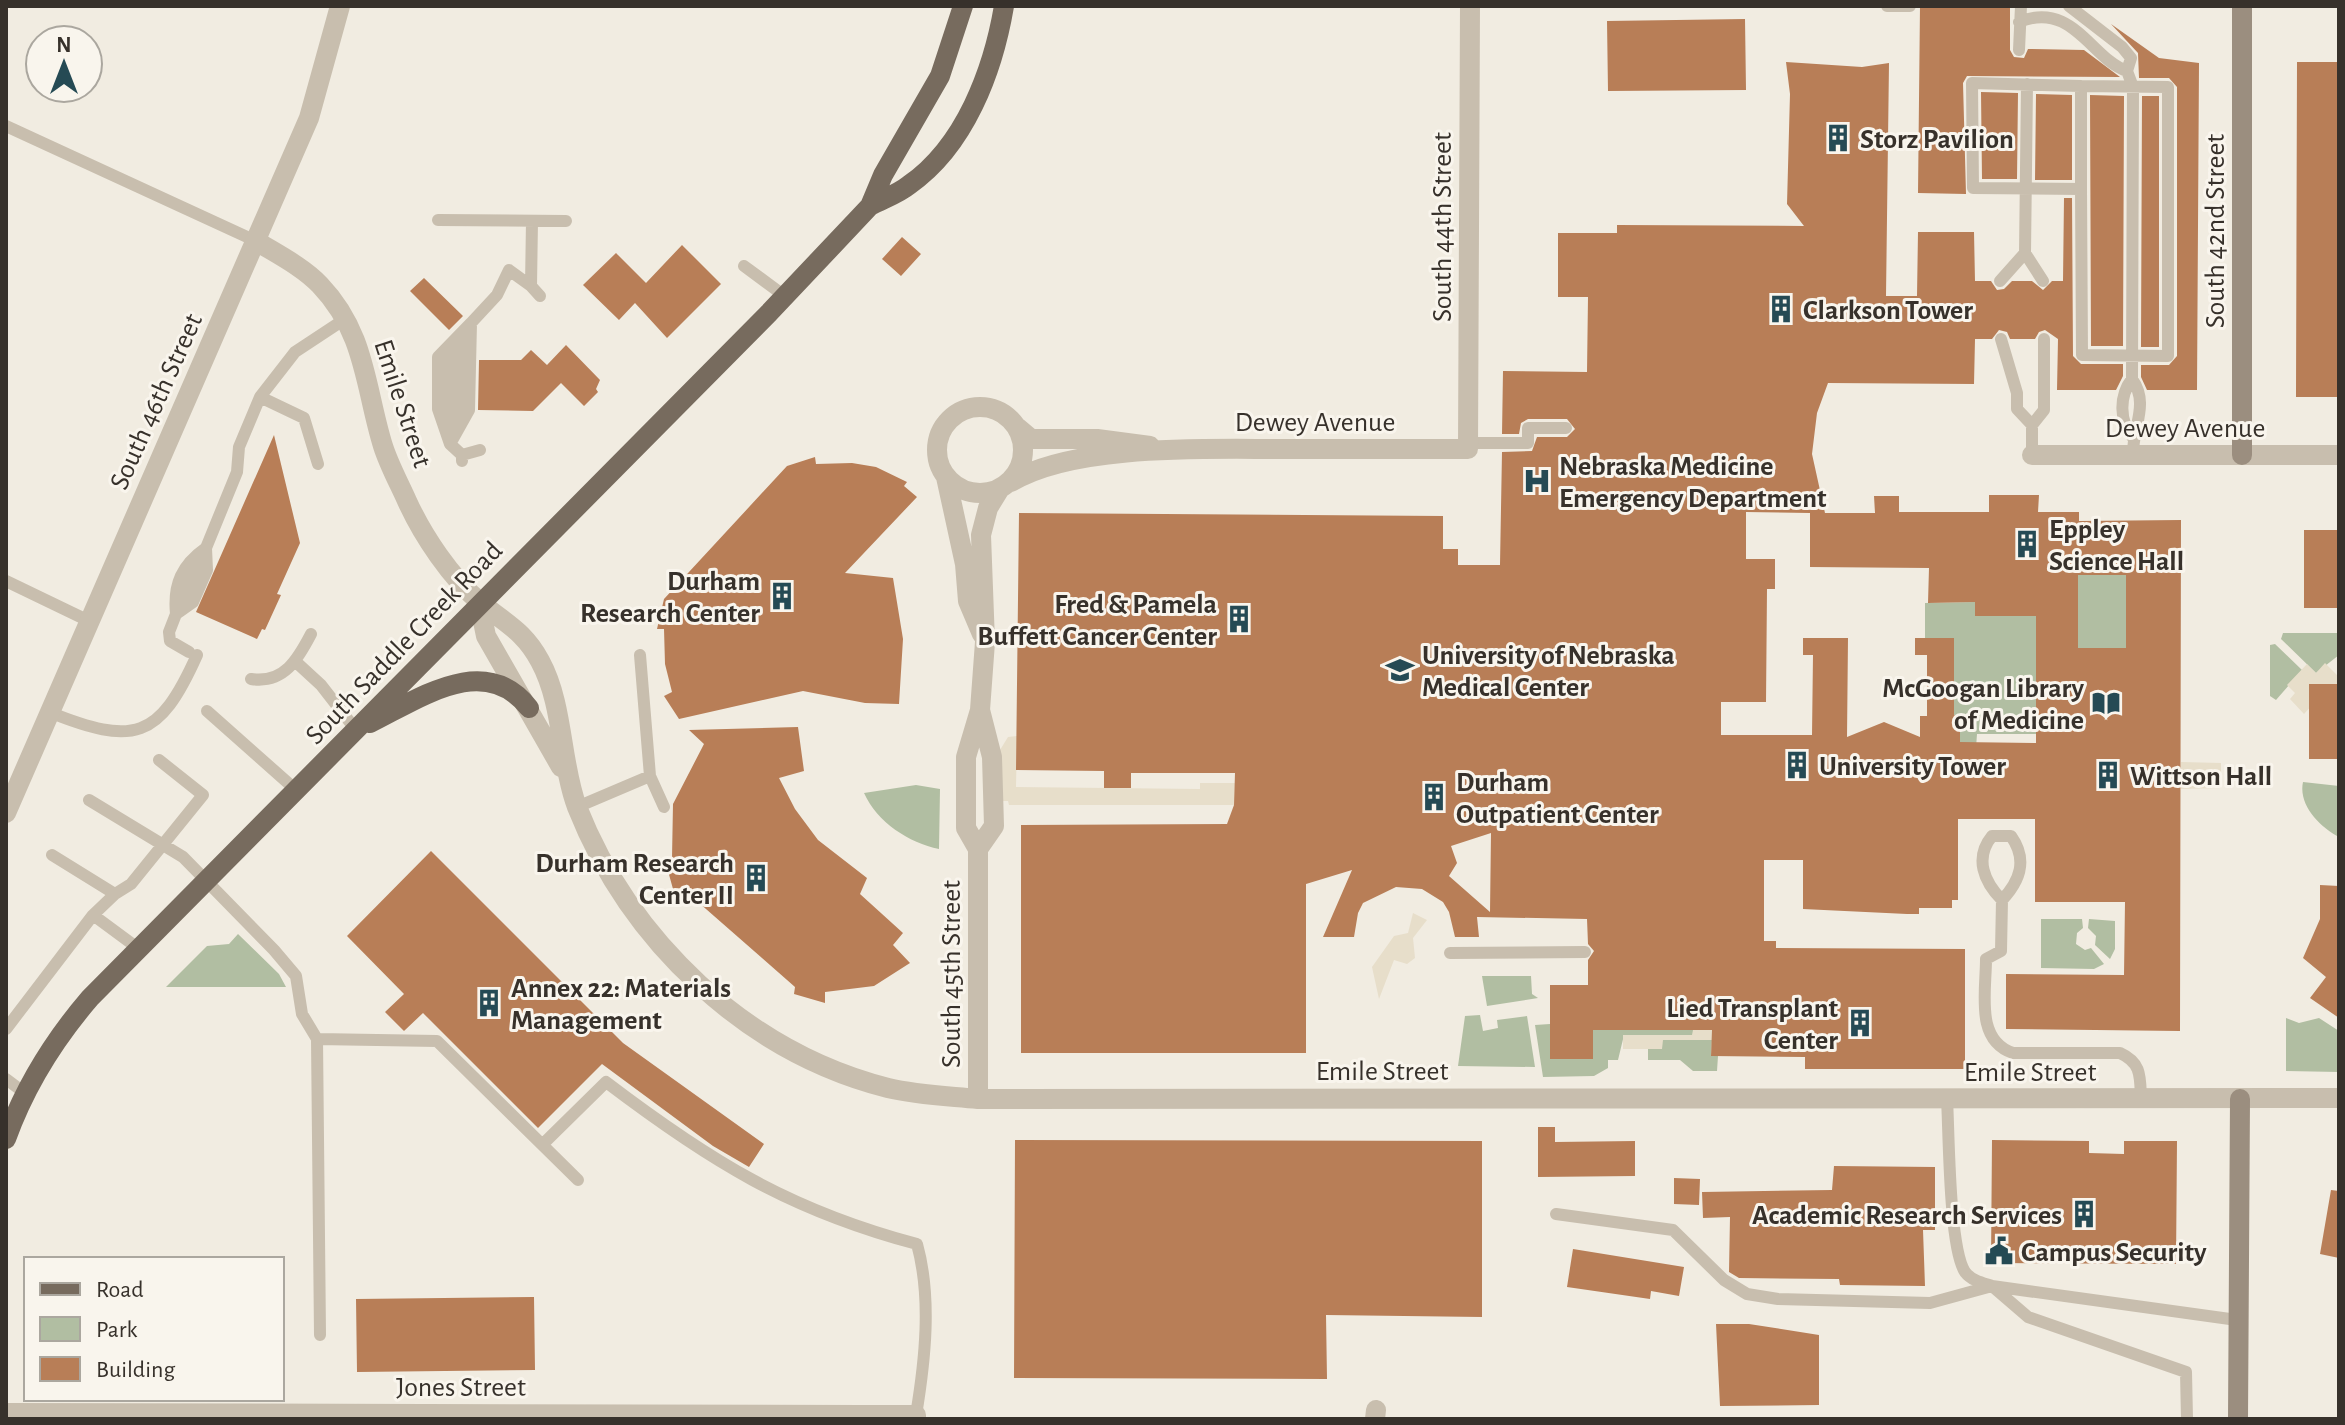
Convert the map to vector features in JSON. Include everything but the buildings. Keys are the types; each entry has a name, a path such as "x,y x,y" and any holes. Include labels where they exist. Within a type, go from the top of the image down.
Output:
{"main road":[{"name":"South Saddle Creek Road","path":"870,206 883,175 940,76 963,6"},
{"name":"South Saddle Creek Road","path":"6,1139 26,1094 61,1032 139,949 479,602 786,297 870,206 908,186 947,148 986,76 1004,6"},
{"name":"South 42nd Street","path":"2242,6 2242,455"},
{"path":"356,730 439,689 475,679 510,688 529,708"},
{"path":"2238,1419 2240,1099"}],"street":[{"name":"South 46th Street","path":"6,813 309,118 340,6"},
{"name":"South 44th Street","path":"1468,446 1470,6"},
{"name":"Emile Street","path":"256,241 320,285 345,319 363,354 383,446 416,520 479,602 517,627 542,664 557,714 568,781"},
{"name":"South 45th Street","path":"978,1099 978,849 966,828 966,757 980,710 985,642 981,535 988,508 1024,457 1018,428 997,409 982,407 955,415 945,424 936,451 946,477 965,564 968,601 985,642"},
{"name":"Dewey Avenue","path":"1018,428 1031,439 1120,440 1162,449"},
{"name":"Dewey Avenue","path":"1005,486 1031,470 1051,464 1162,449 1468,446"},
{"name":"Dewey Avenue","path":"2032,455 2133,446 2242,455 2339,455"},
{"path":"946,477 970,493 1005,486"},
{"name":"Emile Street","path":"479,602 486,636 568,781 600,857 638,917 691,978 723,1006 783,1045 888,1088 978,1099 2339,1098"},
{"name":"Jones Street","path":"6,1413 122,1406 277,1416 916,1417"}],"lane":[{"path":"1887,6 1910,6"},
{"path":"2019,50 2021,6"},
{"path":"2069,6 2122,47 2131,58 2127,71 2133,87 2132,379 2140,390 2140,426 2133,446"},
{"path":"2019,22 2032,17 2057,19 2098,46 2115,67 2127,71"},
{"path":"2081,86 2082,355 2168,356 2168,87 1972,83 1973,188 2081,189"},
{"path":"2027,84 2025,253 2043,281"},
{"path":"6,126 256,241"},
{"path":"438,220 566,221"},
{"path":"480,450 462,459 450,444 448,357 471,323 497,295 509,270 535,291 532,221"},
{"path":"2000,281 2025,253"},
{"path":"744,266 786,297"},
{"path":"176,614 193,602 207,570 206,548 237,472 239,447 260,397 295,352 345,319"},
{"path":"450,444 469,410 471,323"},
{"path":"2001,339 2017,393 2017,409 2032,425"},
{"path":"2032,455 2032,425 2044,410 2044,339"},
{"path":"260,397 304,418 318,464"},
{"path":"1468,446 1528,443 1528,428 1566,428"},
{"path":"49,712 100,731 142,729 160,720 174,703 193,654 170,641 169,632 176,614 174,593 187,562 206,548"},
{"path":"6,581 89,621"},
{"path":"251,679 267,680 296,662 311,634"},
{"path":"640,655 650,776 664,807"},
{"path":"296,662 321,685 356,730"},
{"path":"207,711 296,790"},
{"path":"6,1029 93,915 131,884 203,795 159,760"},
{"path":"577,807 650,776"},
{"path":"89,800 183,857 296,976 302,1014 317,1039 320,1335"},
{"path":"2002,900 1987,884 1983,871 1984,845 1992,836 2011,836 2021,858 2017,884 2002,900 2001,951 1986,959 1987,1031 1998,1048 2013,1053 2120,1053 2134,1059 2140,1069 2141,1099"},
{"path":"52,855 115,894"},
{"path":"93,915 139,949"},
{"path":"1450,953 1585,952"},
{"path":"317,1039 437,1041 578,1180"},
{"path":"6,1079 26,1094"},
{"path":"543,1144 606,1082 686,1143 770,1192 864,1230 917,1244 924,1269 924,1369 916,1417"},
{"path":"1947,1099 1956,1235 1963,1269 1971,1279 1992,1286 2237,1320"},
{"path":"1556,1214 1673,1230 1724,1280 1747,1294 1778,1299 1930,1303 1992,1286"},
{"path":"1992,1286 2028,1317 2186,1372 2187,1419"}],"green space":[{"path":"2078,575 2126,575 2145,648 2036,648 2036,734 1977,734 1976,748 1960,748 1960,715 1954,715 1954,638 1925,638 1925,603 1975,602 1976,616 2078,616"},
{"path":"2283,633 2339,633 2339,655 2316,673 2281,639"},
{"path":"2275,644 2302,670 2276,700 2270,696 2270,645"},
{"path":"2303,782 2339,786 2339,837 2307,807 2302,791"},
{"path":"916,785 940,789 939,849 916,842 895,830 877,813 864,793"},
{"path":"2041,919 2082,919 2083,928 2077,933 2076,944 2085,950 2091,948 2104,964 2094,969 2041,968"},
{"path":"2089,919 2115,921 2115,949 2110,959 2095,945 2096,936 2088,928"},
{"path":"238,934 279,974 286,987 166,987 207,946 229,944"},
{"path":"1482,976 1531,976 1532,994 1538,998 1487,1006"},
{"path":"1480,1015 1483,1031 1498,1028 1497,1020 1527,1016 1535,1067 1458,1066 1465,1016"},
{"path":"2286,1018 2299,1023 2319,1018 2339,1031 2339,1072 2286,1071"},
{"path":"1550,1024 1550,1059 1593,1059 1593,1030 1693,1030 1693,1035 1624,1035 1618,1060 1608,1060 1608,1068 1594,1076 1543,1077 1535,1025"},
{"path":"1662,1040 1712,1040 1711,1055 1718,1056 1717,1071 1693,1071 1680,1060 1648,1060 1648,1049 1662,1049"}],"shaded area":[{"path":"2325,663 2339,677 2339,693 2323,693 2304,714 2290,699 2295,693 2287,685 2307,664 2316,673"},
{"path":"1017,736 1016,787 1200,789 1200,783 1235,783 1234,805 1009,805 1008,801 999,801 1000,750 1008,737"},
{"path":"2181,762 2221,763 2221,788 2181,789"},
{"path":"1413,913 1427,920 1413,938 1415,958 1407,964 1394,960 1379,999 1372,967 1394,936 1408,933"},
{"path":"1693,1030 1712,1030 1712,1040 1663,1040 1662,1049 1623,1049 1623,1035 1692,1035"}],"place":[{"name":"Storz Pavilion","path":"1838,138"},
{"name":"Clarkson Tower","path":"1781,309"},
{"name":"Nebraska Medicine Emergency Department","path":"1537,481"},
{"name":"Eppley Science Hall","path":"2027,544"},
{"name":"Durham Research Center","path":"782,596"},
{"name":"Fred & Pamela Buffett Cancer Center","path":"1239,619"},
{"name":"University of Nebraska Medical Center","path":"1400,670"},
{"name":"McGoogan Library of Medicine","path":"2106,703"},
{"name":"University Tower","path":"1797,765"},
{"name":"Wittson Hall","path":"2108,775"},
{"name":"Durham Outpatient Center","path":"1434,797"},
{"name":"Durham Research Center II","path":"756,878"},
{"name":"Annex 22: Materials Management","path":"489,1003"},
{"name":"Lied Transplant Center","path":"1860,1023"},
{"name":"Academic Research Services","path":"2084,1214"},
{"name":"Campus Security","path":"1999,1251"}]}
